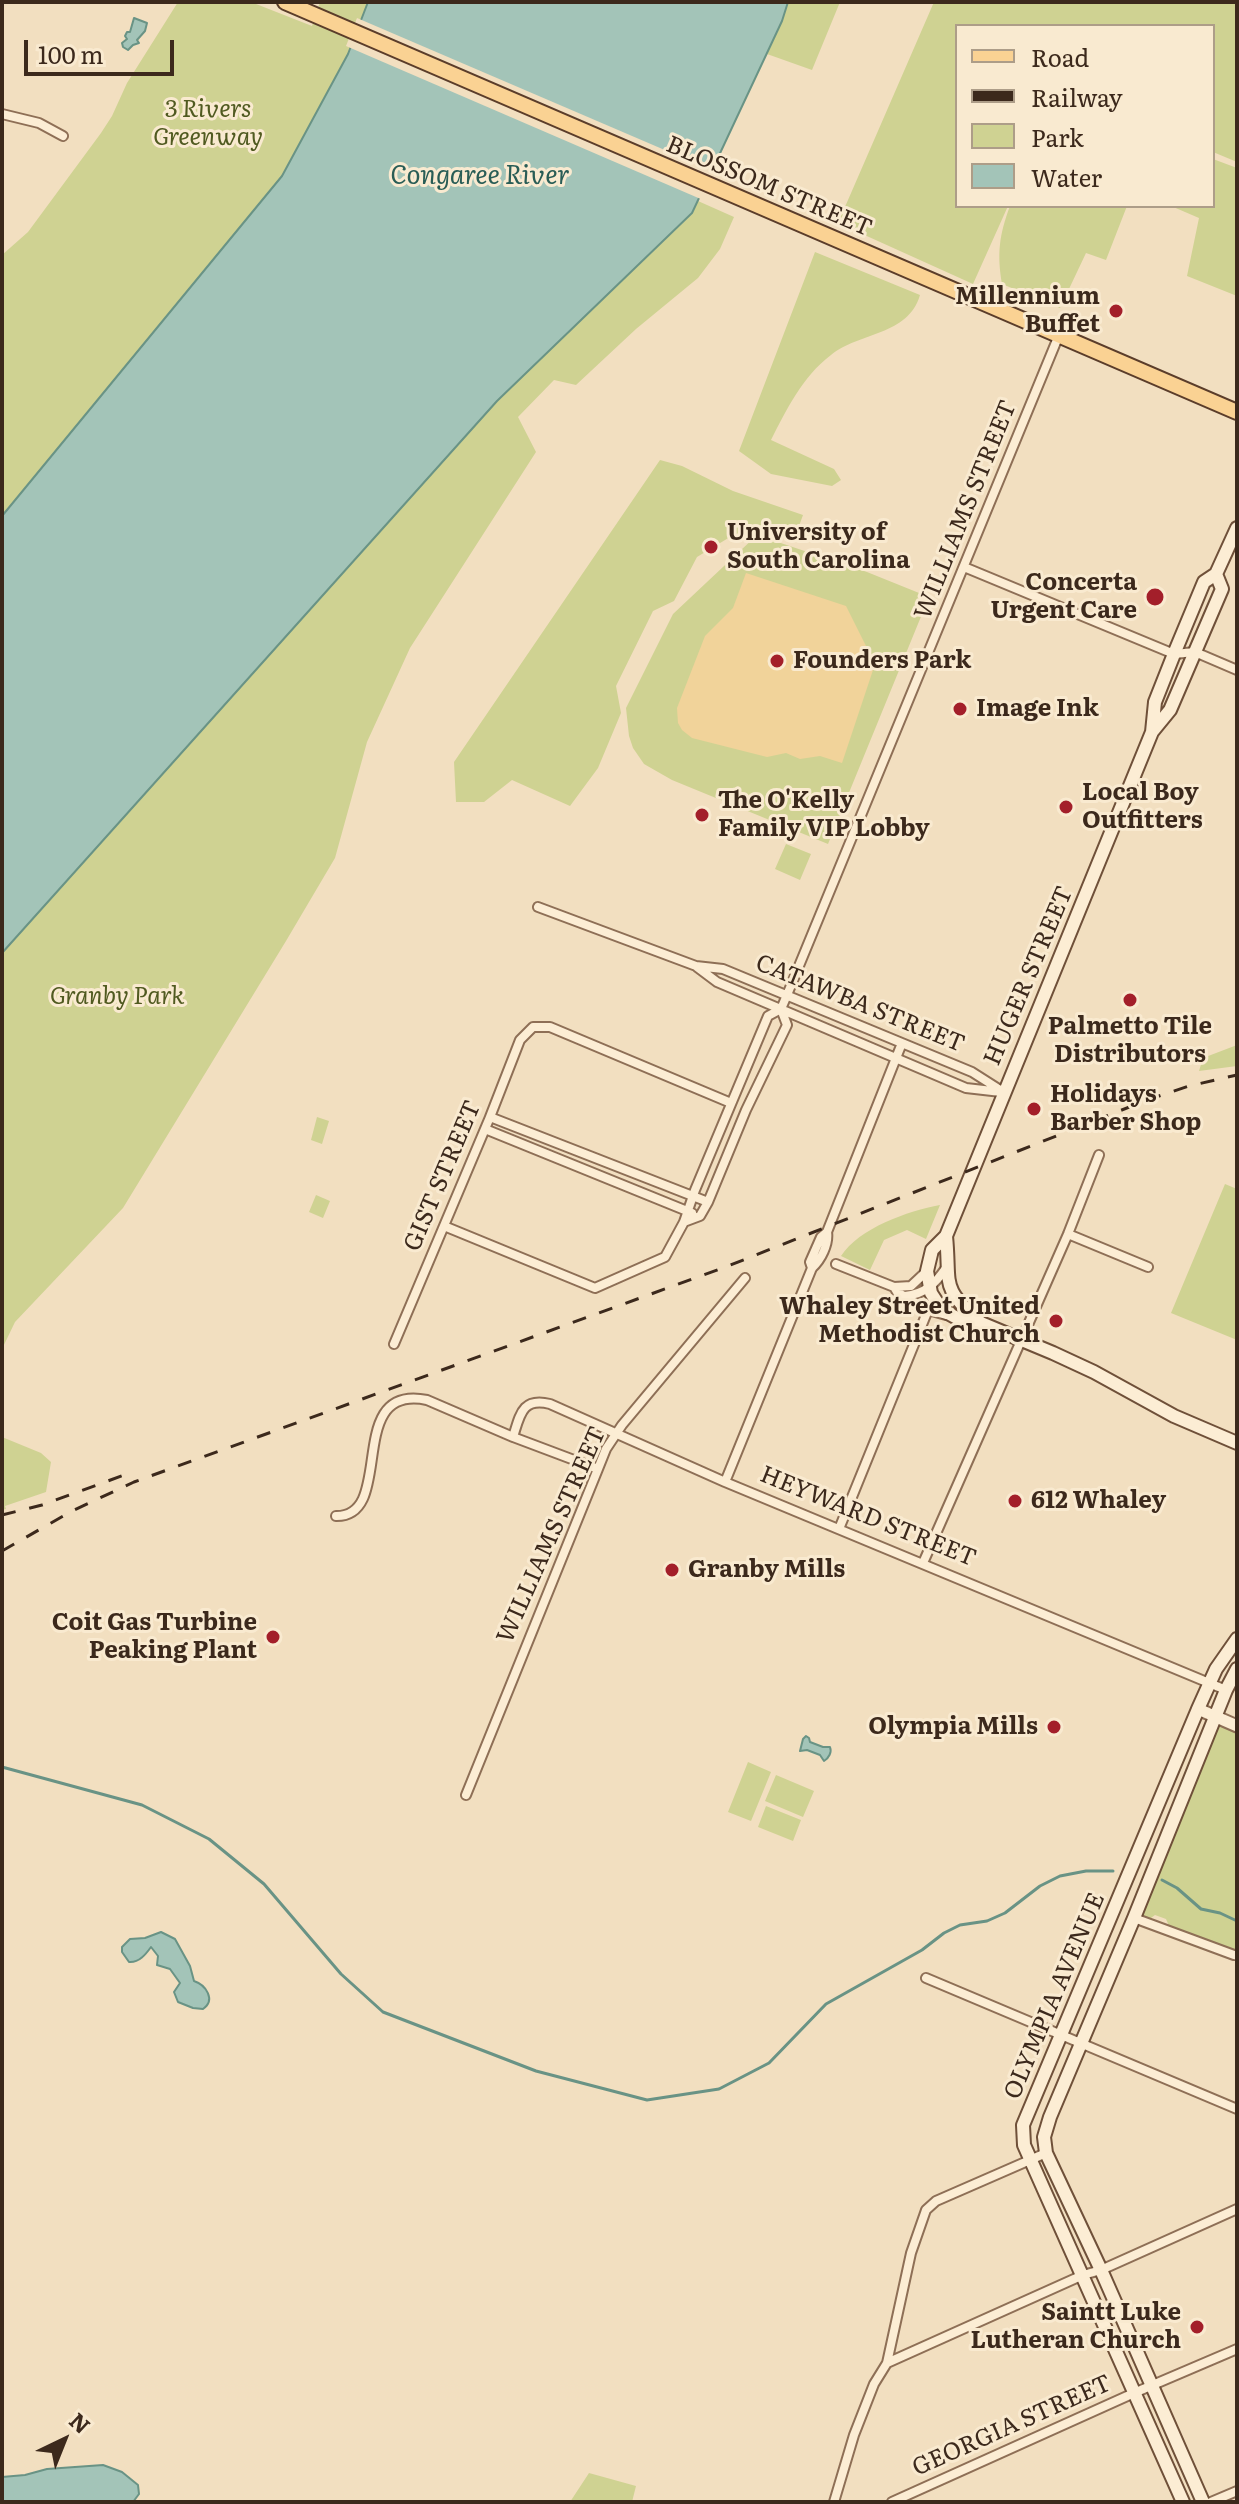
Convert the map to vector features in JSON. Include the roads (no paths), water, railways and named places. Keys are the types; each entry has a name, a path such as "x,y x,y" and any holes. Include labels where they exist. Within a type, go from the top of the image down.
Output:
{"main road":[{"name":"BLOSSOM STREET","path":"285,2 1237,412"},
{"name":"HUGER STREET","path":"927,1271 932,1250 946,1236 1152,732 1155,702 1204,582 1216,574 1237,528"},
{"name":"HUGER STREET","path":"1152,732 1170,710 1222,589 1216,574"},
{"path":"946,1236 946,1268 952,1293 981,1323"},
{"path":"927,1271 929,1288 940,1307 953,1317 966,1323 981,1323 1074,1362 1174,1416 1237,1443"},
{"name":"OLYMPIA AVENUE","path":"1183,2502 1024,2145 1023,2125 1209,1682 1237,1639"},
{"name":"OLYMPIA AVENUE","path":"1046,2153 1044,2137 1050,2117 1226,1690 1236,1675"},
{"path":"1046,2153 1203,2502"}],"street":[{"path":"2,114 39,123 63,136"},
{"name":"WILLIAMS STREET","path":"444,1226 595,1288 665,1257 684,1222 768,1016 781,1009 787,995 1059,335"},
{"path":"964,567 1174,654 1195,652 1237,670"},
{"name":"CATAWBA STREET","path":"538,907 696,966 723,969 972,1072 1005,1093"},
{"name":"CATAWBA STREET","path":"696,966 717,982 966,1088 1005,1093"},
{"name":"WILLIAMS STREET","path":"700,1216 787,1025 781,1009"},
{"name":"GIST STREET","path":"394,1344 520,1040 533,1027 550,1027 731,1103"},
{"path":"725,1482 812,1268 810,1262 821,1237 827,1232 902,1043"},
{"path":"490,1117 708,1202"},
{"path":"485,1129 700,1216"},
{"path":"923,1563 1068,1234 1099,1155"},
{"path":"684,1222 700,1216"},
{"path":"1068,1234 1148,1267"},
{"path":"836,1264 894,1287 928,1310 953,1317"},
{"path":"904,1296 929,1288 946,1268"},
{"path":"894,1287 911,1286 927,1271"},
{"name":"WILLIAMS STREET","path":"466,1795 598,1469 617,1433 745,1278"},
{"path":"839,1529 928,1310"},
{"path":"336,1516 348,1516 359,1508 364,1499 374,1444 390,1405 414,1397 598,1469"},
{"name":"HEYWARD STREET","path":"513,1437 522,1412 529,1403 537,1400 574,1413 725,1482 1226,1690"},
{"path":"1216,1669 1236,1675"},
{"path":"1198,1709 1237,1726"},
{"path":"1134,1918 1234,1955"},
{"path":"926,1978 1237,2109"},
{"path":"834,2502 854,2435 874,2384 887,2363 911,2253 926,2210 936,2201 1046,2153"},
{"path":"887,2363 1237,2209"},
{"name":"GEORGIA STREET","path":"892,2502 1237,2349"},
{"path":"1211,2502 1237,2491"}],"water":[{"name":"Congaree River","path":"368,2 788,2 782,21 692,213 497,401 2,953 2,516 282,176 348,54"},
{"path":"134,18 147,23 137,40 139,43 128,50 122,43 127,39 125,36 130,32"},
{"path":"806,1736 810,1742 830,1747 826,1760 807,1750 800,1751"},
{"path":"161,1932 175,1939 190,1966 194,1981 208,1993 209,2001 203,2009 178,2002 174,1992 180,1983 170,1969 157,1965 158,1956 151,1947 142,1958 133,1962 129,1962 122,1952 122,1947 130,1939"},
{"path":"103,2465 122,2472 138,2485 139,2494 133,2502 2,2502 2,2477 47,2469"}],"waterway":[{"path":"2,1767 142,1805 209,1839 264,1884 341,1974 383,2012 536,2071 647,2100 719,2089 769,2063 826,2004 922,1950 944,1933 960,1925 987,1921 1005,1913 1040,1886 1060,1876 1086,1871 1113,1871"},
{"path":"1162,1880 1177,1888 1201,1909 1237,1921"}],"railway":[{"path":"2,1551 72,1511 134,1482 728,1266 1147,1100 1237,1075"},
{"path":"2,1515 42,1505 127,1474"}],"place":[{"name":"Millennium Buffet","path":"1116,311"},
{"name":"University of South Carolina","path":"711,547"},
{"name":"Concerta Urgent Care","path":"1155,597"},
{"name":"Founders Park","path":"777,661"},
{"name":"Image Ink","path":"960,709"},
{"name":"Local Boy Outfitters","path":"1066,807"},
{"name":"The O'Kelly Family VIP Lobby","path":"702,815"},
{"name":"Palmetto Tile Distributors","path":"1130,1000"},
{"name":"Holidays Barber Shop","path":"1034,1109"},
{"name":"Whaley Street United Methodist Church","path":"1056,1321"},
{"name":"612 Whaley","path":"1015,1501"},
{"name":"Granby Mills","path":"672,1570"},
{"name":"Coit Gas Turbine Peaking Plant","path":"273,1637"},
{"name":"Olympia Mills","path":"1054,1727"},
{"name":"Saintt Luke Lutheran Church","path":"1197,2327"}],"park label":[{"name":"3 Rivers Greenway","path":"208,124"},
{"name":"Granby Park","path":"117,997"}]}
